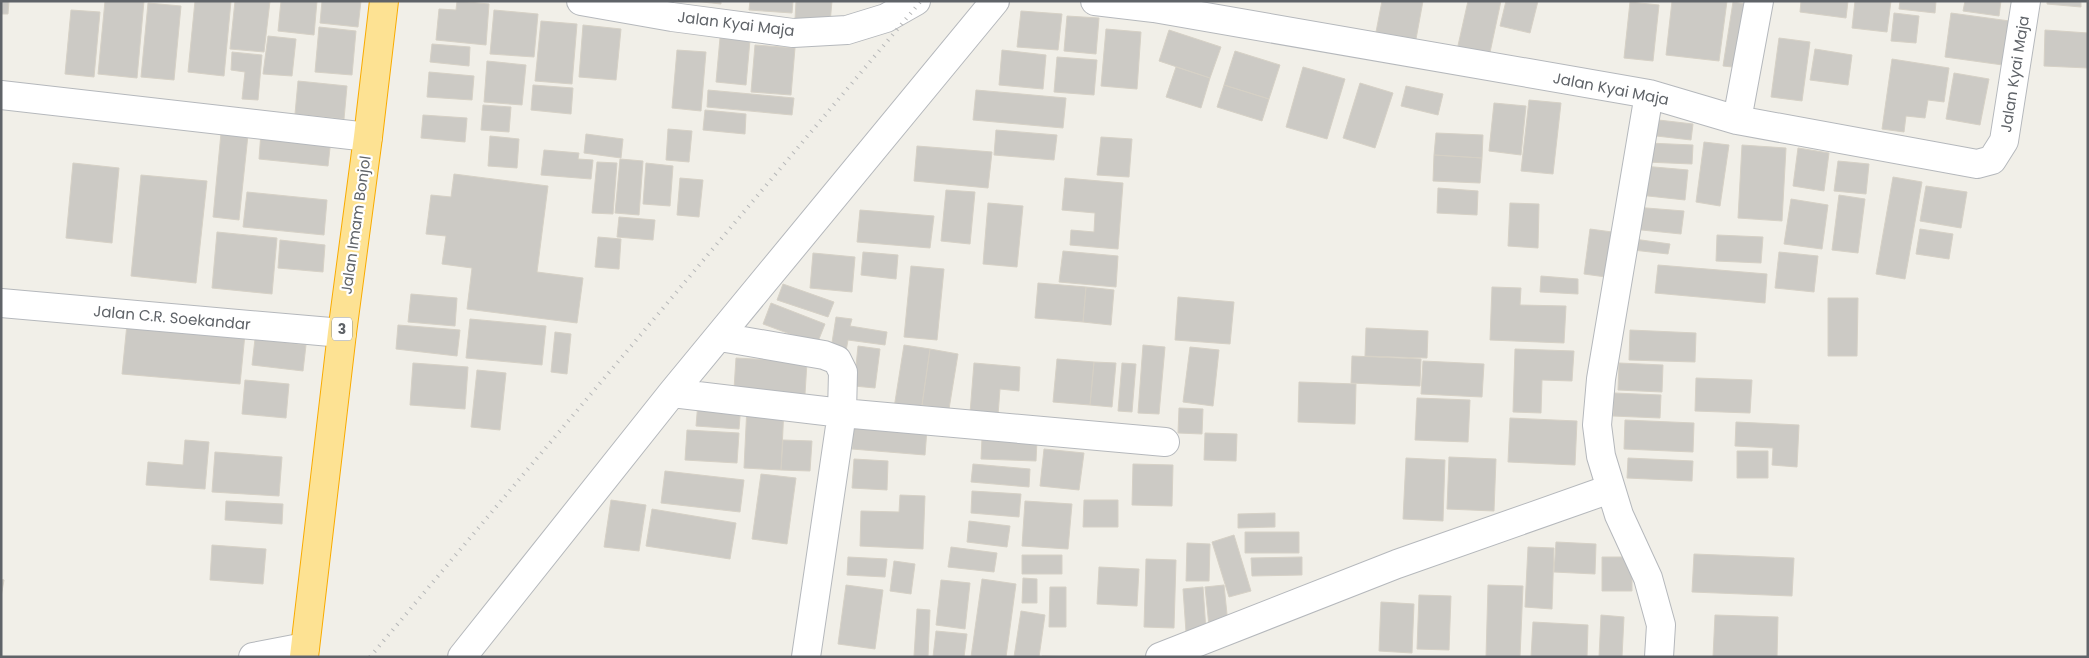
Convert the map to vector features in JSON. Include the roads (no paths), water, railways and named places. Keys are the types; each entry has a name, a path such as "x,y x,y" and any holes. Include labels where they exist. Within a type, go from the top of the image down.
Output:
{"highway":[{"name":"Jalan Imam Bonjol","path":"305,652 342,333 384,1"}],"street":[{"name":"Jalan Kyai Maja","path":"580,1 793,33 847,30 878,10 916,1"},
{"path":"462,657 672,392 720,337 820,212 995,1"},
{"name":"Jalan Kyai Maja","path":"1095,1 1163,10 1649,94 1737,120 1977,164 1992,160 2004,141 2026,1"},
{"path":"1737,120 1758,1"},
{"path":"1649,94 1601,379 1597,425 1601,456 1614,502 1648,578 1661,625 1659,657"},
{"path":"1,95 368,137"},
{"name":"Jalan C.R. Soekandar","path":"1,303 342,333"},
{"path":"720,337 824,355 837,360 843,372 842,413 806,657"},
{"path":"672,392 842,413 1165,442"},
{"path":"1160,657 1397,564 1614,502"},
{"path":"253,657 305,652"}],"railway":[{"path":"370,657 921,1"}]}
